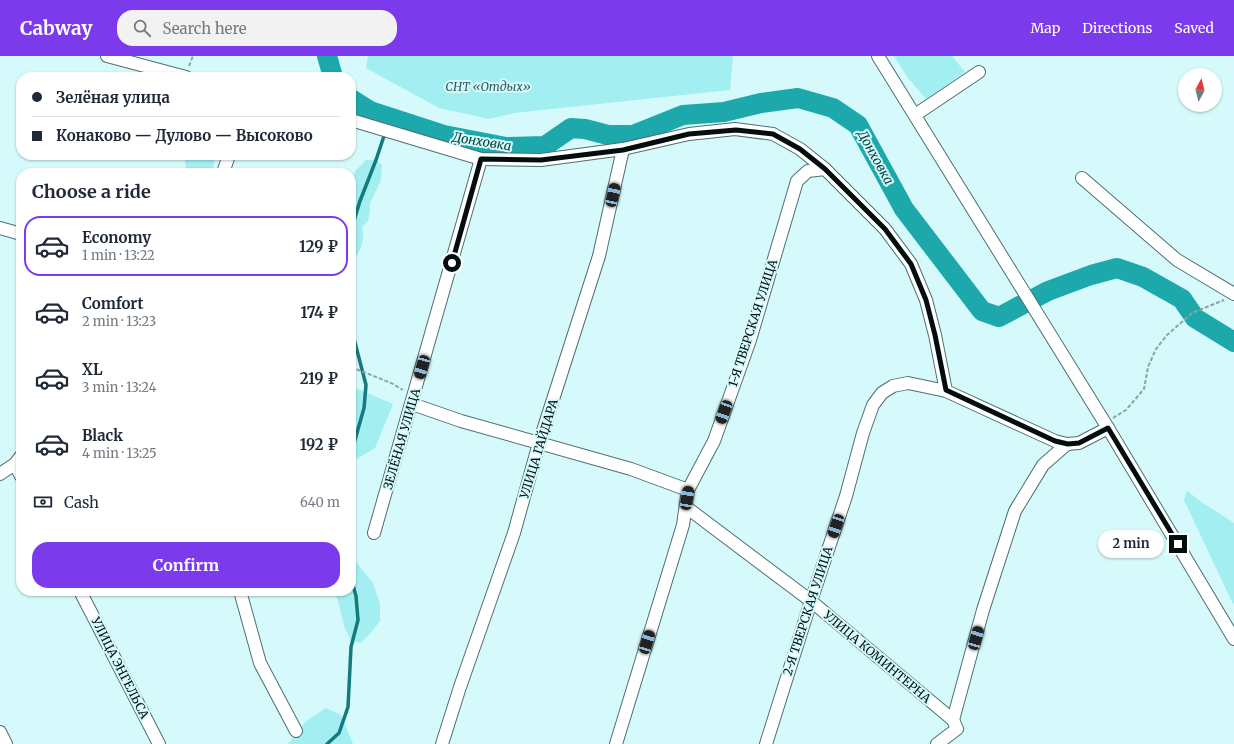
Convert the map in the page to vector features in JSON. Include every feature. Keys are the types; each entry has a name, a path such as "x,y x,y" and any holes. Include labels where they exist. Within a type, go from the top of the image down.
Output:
{"street":[{"path":"107,56 167,72"},
{"path":"878,56 1107,425 1234,639"},
{"path":"915,115 979,72"},
{"path":"356,122 481,159 541,160 623,150 689,134 736,130 773,134 800,149 825,169 885,229 911,264 926,300 946,390"},
{"name":"УЛИЦА ГАЙДАРА","path":"442,744 462,680 514,533 539,443 599,256 623,150"},
{"name":"ЗЕЛЁНАЯ УЛИЦА","path":"374,533 481,159"},
{"name":"1-Я ТВЕРСКАЯ УЛИЦА","path":"616,744 683,525 688,490 714,442 742,362 797,181 808,171 825,169"},
{"path":"1082,178 1177,260 1230,297"},
{"path":"0,228 16,233"},
{"name":"2-Я ТВЕРСКАЯ УЛИЦА","path":"766,744 846,496 863,433 873,405 882,394 894,386 908,383 946,390 1055,441 1068,444"},
{"path":"413,401 461,421 631,469 688,490"},
{"path":"937,744 958,729 953,720 983,610 1015,511 1043,465 1068,444 1079,443 1107,425"},
{"path":"0,474 16,462"},
{"name":"УЛИЦА КОМИНТЕРНА","path":"686,507 811,601 953,720"},
{"name":"УЛИЦА ЭНГЕЛЬСА","path":"83,596 159,744"},
{"path":"241,596 260,663 296,731"},
{"path":"0,732 6,744"}],"path":[{"path":"1107,425 1126,410 1144,389 1148,367 1156,349 1167,335 1192,314 1230,297"},
{"path":"356,369 391,383 413,401"}],"green space":[{"name":"СНТ «Отдых»","path":"368,56 733,56 730,90 514,113 489,119 439,108 366,68"},
{"path":"894,56 952,56 965,72 926,99 908,78"},
{"path":"185,160 215,160 213,168 186,167"},
{"path":"366,160 376,160 382,165 381,180 370,203 368,221 362,227 362,243 356,256 356,170"},
{"path":"356,388 393,404 375,448 356,459"},
{"path":"1187,491 1234,523 1234,604 1184,500"},
{"path":"356,562 373,583 380,604 380,621 369,635 360,643 351,640 345,629 337,596 356,596"},
{"path":"326,708 341,715 353,744 288,744 306,721"}],"waterway":[{"name":"Донховка","path":"327,56 332,72"},
{"name":"Донховка","path":"356,102 370,111 444,135 506,147 545,146 571,128 585,129 608,135 633,135 683,115 724,112 761,103 798,98 833,108 858,125 904,209 982,311 999,317 1048,291 1091,275 1117,268 1143,277 1182,299 1195,318 1234,342"},
{"path":"356,214 386,130 385,122 370,111"},
{"path":"356,347 366,385 364,408 356,436"},
{"path":"327,744 339,733 348,707 351,647 358,620 356,596"}],"route":[{"path":"452,263 481,159 541,160 623,150 689,134 736,130 773,134 800,149 850,192 885,229 911,264 926,300 946,390 1055,441 1068,444 1079,443 1108,428 1178,544"}]}
